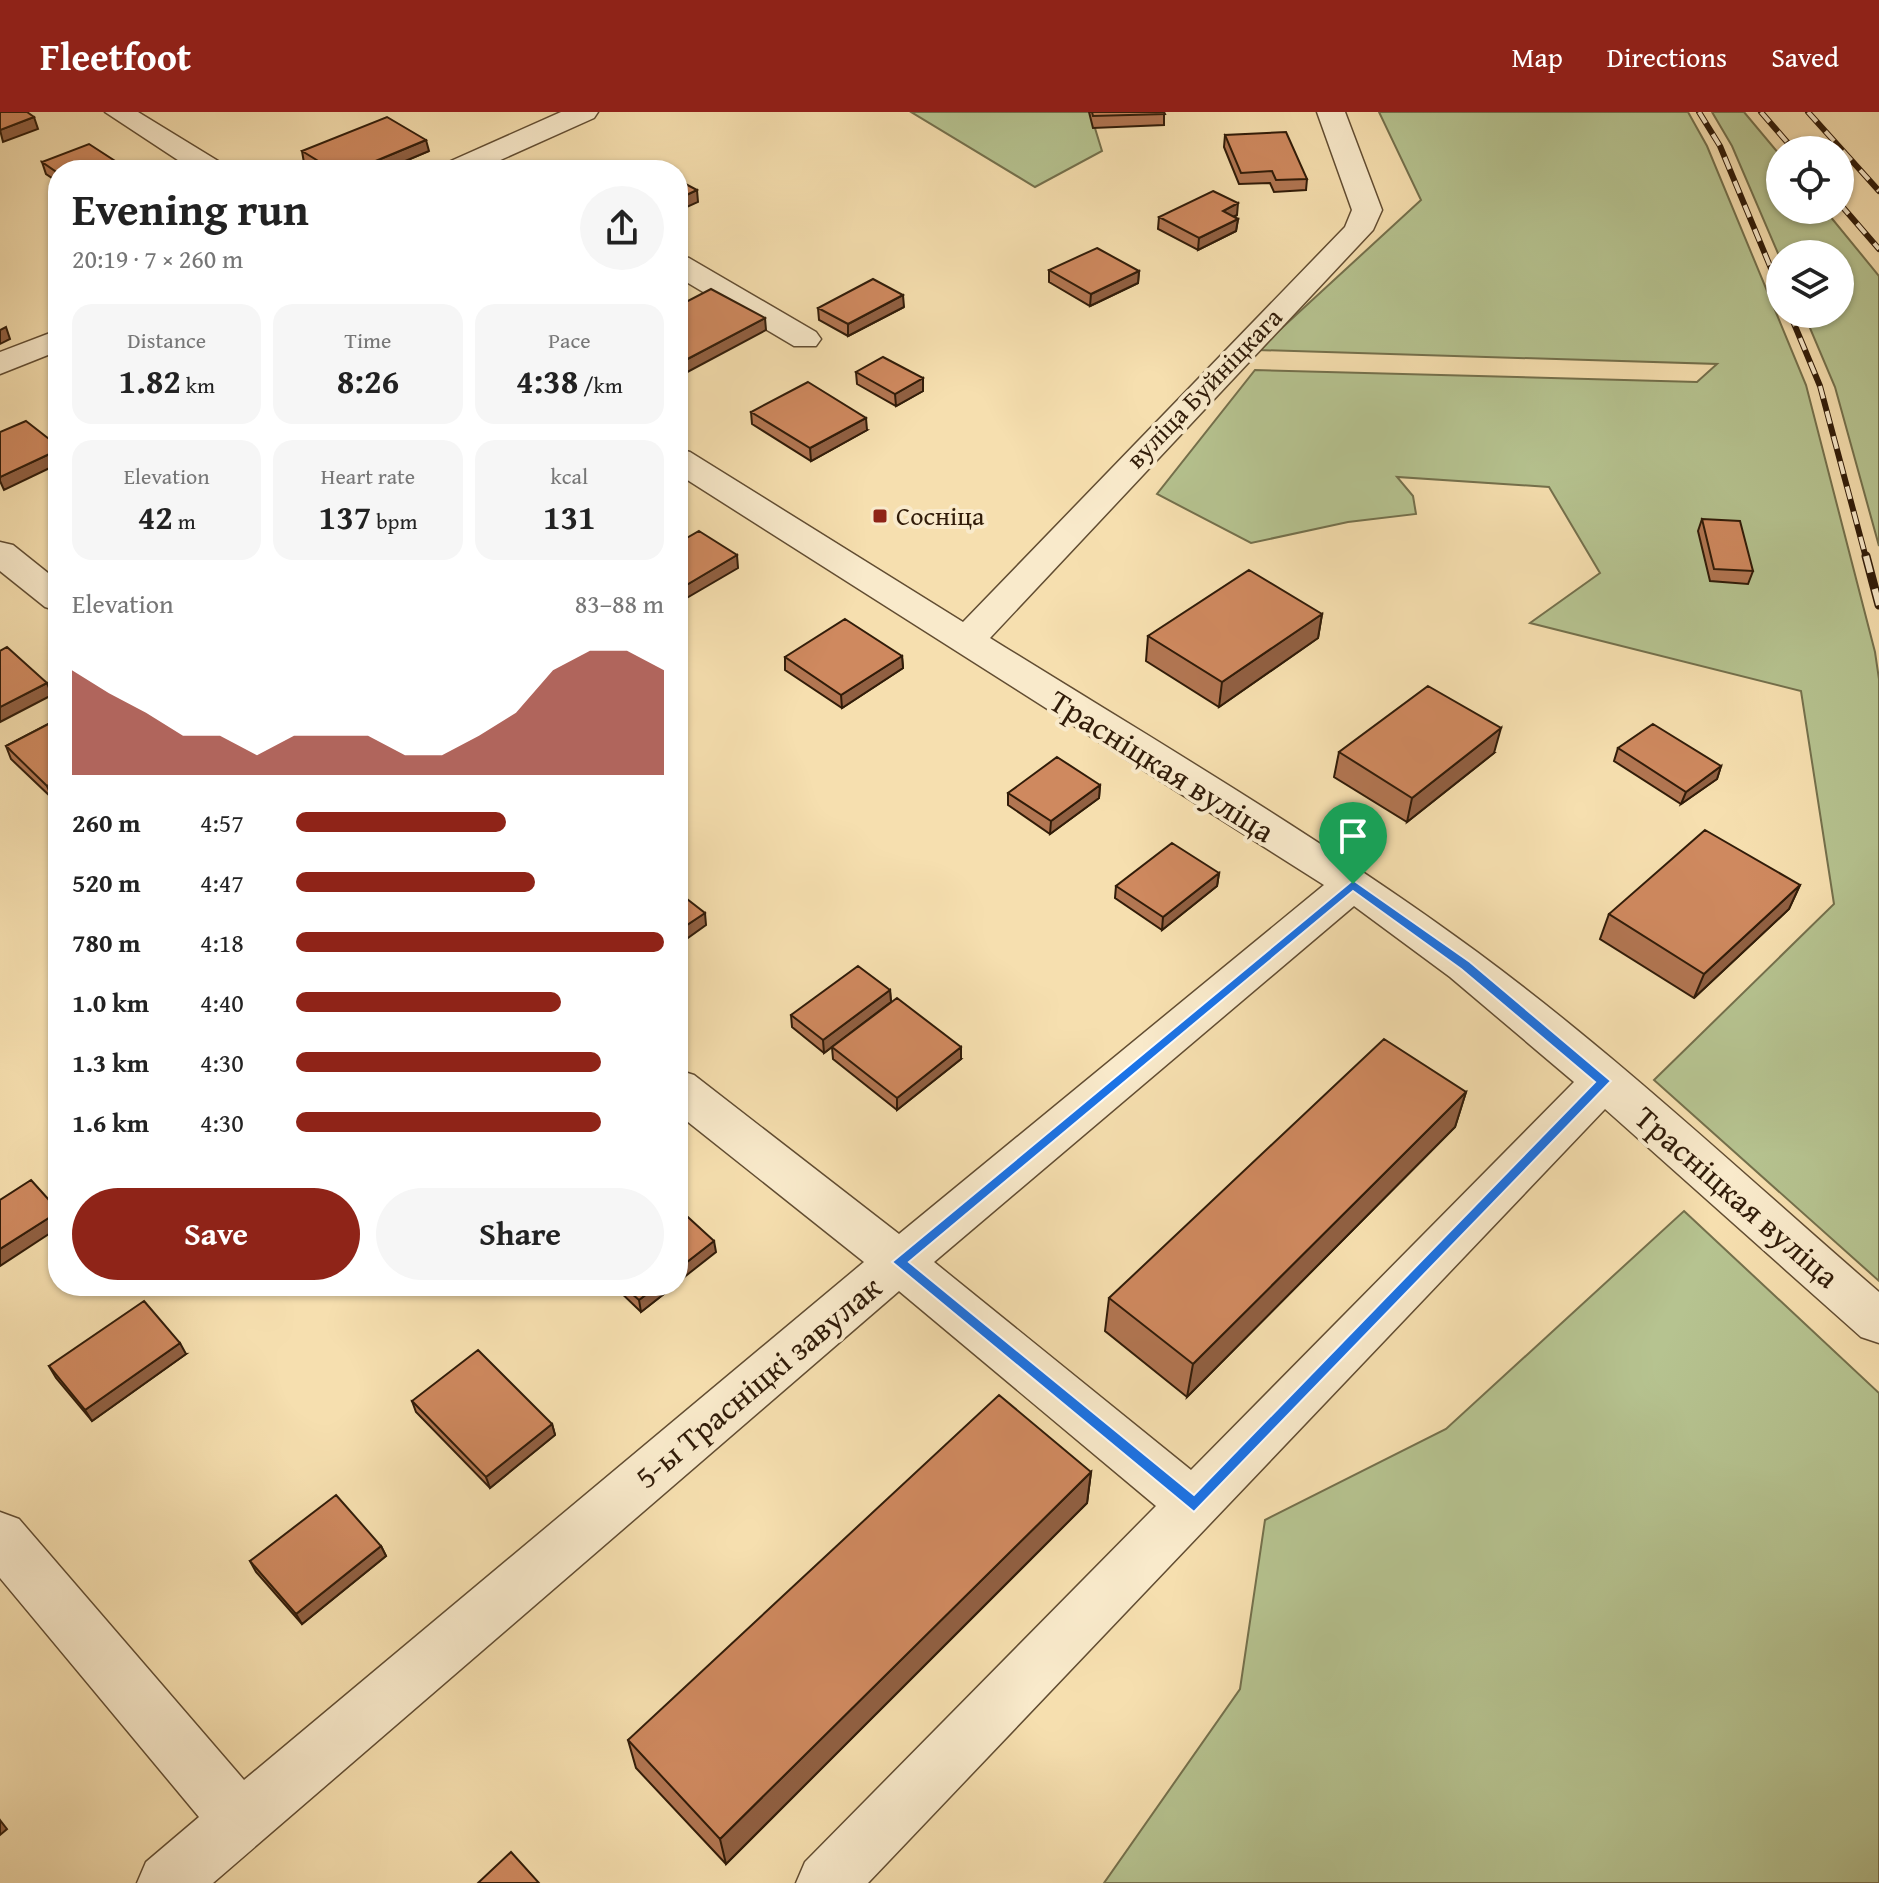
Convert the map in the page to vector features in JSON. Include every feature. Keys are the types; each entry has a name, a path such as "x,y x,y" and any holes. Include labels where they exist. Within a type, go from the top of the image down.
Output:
{"street":[{"path":"119,112 197,160"},
{"path":"476,160 584,112"},
{"name":"вуліца Буйніцкага","path":"966,641 1358,230 1367,210 1331,112"},
{"path":"688,270 805,339"},
{"path":"0,364 48,344"},
{"name":"Трасніцкая вуліца","path":"688,465 1353,884 1465,966 1604,1081 1879,1322"},
{"path":"0,553 48,591"},
{"name":"5-ы Трасніцкі завулак","path":"167,1883 899,1262 1353,884"},
{"path":"826,1883 1604,1081"},
{"path":"688,1096 899,1262 1194,1505"},
{"path":"0,1537 240,1820"}],"green space":[{"path":"911,112 1090,112 1102,151 1035,187"},
{"path":"1379,112 1688,112 1707,146 1766,288 1766,328 1782,328 1806,385 1875,652 1879,679 1879,1281 1654,1080 1834,904 1801,691 1530,623 1600,573 1549,487 1397,477 1413,496 1416,514 1348,522 1251,543 1157,494 1255,370 1697,382 1717,364 1258,350 1421,200"},
{"path":"1712,112 1744,112 1766,138 1766,224 1836,224 1850,240 1772,240 1732,146"},
{"path":"1854,245 1879,276 1879,546 1835,387 1810,328 1854,328"},
{"path":"1684,1211 1879,1393 1879,1883 1104,1883 1240,1689 1265,1520 1446,1429"}],"building":[{"path":"0,112 27,112 34,117 0,130"},
{"path":"1092,112 1164,112 1165,114 1093,116"},
{"path":"387,117 426,140 378,160 317,160 302,151"},
{"path":"1286,132 1307,179 1276,180 1272,171 1241,173 1225,135"},
{"path":"89,144 114,160 48,160 48,166 42,162"},
{"path":"688,185 697,190 688,194"},
{"path":"1213,191 1238,203 1223,211 1238,219 1199,238 1159,217"},
{"path":"1097,248 1139,271 1091,294 1049,270"},
{"path":"873,279 903,295 848,324 818,308"},
{"path":"711,289 765,318 688,359 688,301"},
{"path":"883,357 923,378 895,394 856,372"},
{"path":"808,382 866,418 810,448 751,412"},
{"path":"26,421 48,438 48,455 0,477 0,432"},
{"path":"1702,519 1740,521 1753,571 1714,569"},
{"path":"699,531 737,555 688,584 688,537"},
{"path":"1249,570 1322,614 1222,682 1148,636"},
{"path":"845,619 902,656 841,695 785,657"},
{"path":"7,647 47,683 0,707 0,651"},
{"path":"1428,686 1501,728 1412,798 1339,752"},
{"path":"48,724 48,785 47,786 6,746"},
{"path":"1653,724 1721,766 1686,792 1618,748"},
{"path":"1057,757 1100,785 1051,821 1008,793"},
{"path":"1705,830 1800,885 1704,974 1609,914"},
{"path":"1172,843 1219,873 1163,917 1116,886"},
{"path":"688,900 705,913 688,924"},
{"path":"858,966 890,990 823,1040 791,1015"},
{"path":"897,998 961,1047 897,1098 832,1047"},
{"path":"1384,1039 1466,1092 1193,1364 1109,1298"},
{"path":"31,1180 48,1199 48,1218 0,1249 0,1200"},
{"path":"688,1217 714,1241 688,1261"},
{"path":"144,1301 180,1343 85,1410 49,1366"},
{"path":"478,1350 552,1424 486,1477 412,1401"},
{"path":"999,1395 1091,1472 720,1839 628,1740"},
{"path":"336,1495 381,1546 296,1614 250,1561"},
{"path":"511,1852 539,1883 478,1883"}],"railway":[{"path":"1699,112 1720,146 1766,256"},
{"path":"1761,112 1782,136"},
{"path":"1808,112 1879,191"},
{"path":"1854,220 1879,249"},
{"path":"1796,328 1820,386 1866,558"},
{"path":"1866,556 1879,605"}],"place":[{"name":"Сосніца","path":"880,516"}],"route":[{"path":"1353,884 1465,966 1604,1081 1194,1505 899,1262 1353,884"}]}
